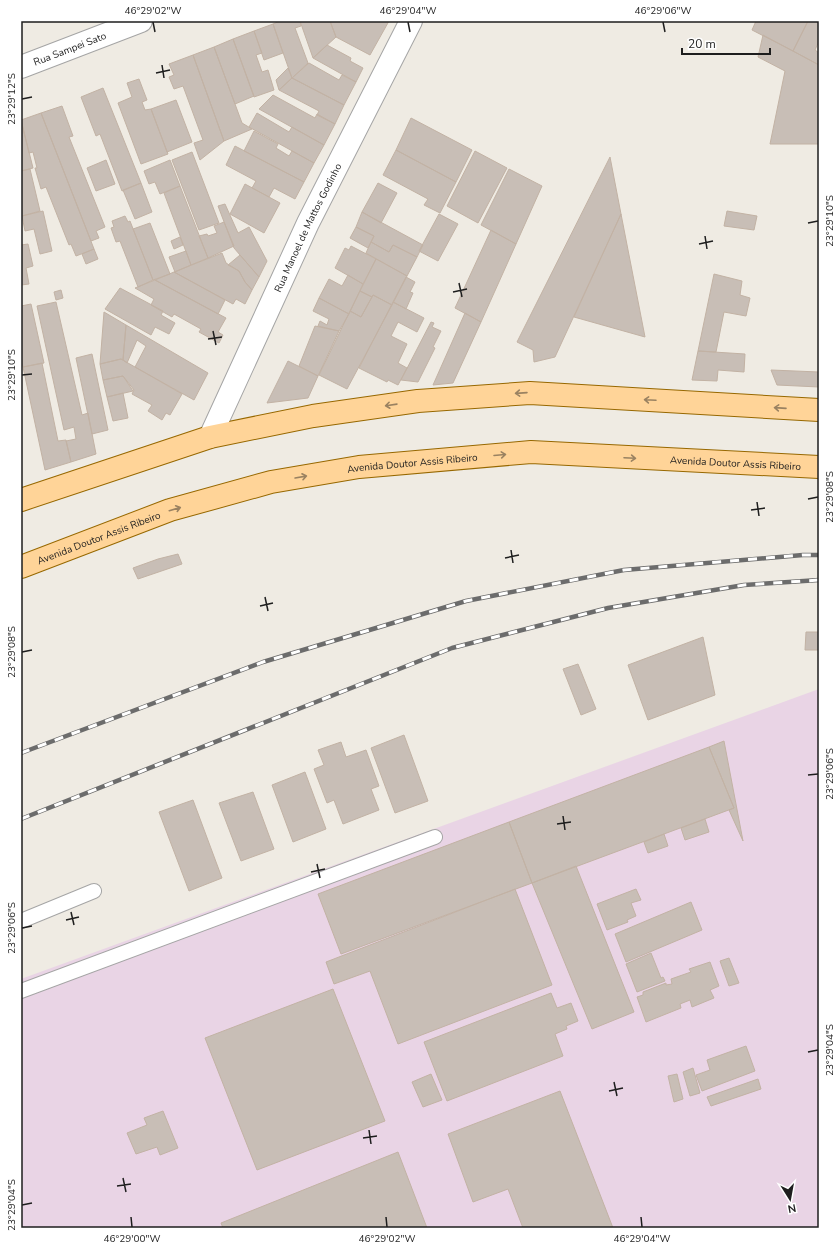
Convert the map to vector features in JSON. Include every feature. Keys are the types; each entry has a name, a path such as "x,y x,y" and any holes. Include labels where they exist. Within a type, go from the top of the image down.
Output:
{"main road":[{"path":"21,500 210,437 313,416 418,401 530,393 819,410"},
{"name":"Avenida Doutor Assis Ribeiro","path":"21,567 170,510 271,482 359,467 531,452 819,467"}],"street":[{"name":"Rua Sampei Sato","path":"21,67 141,21"},
{"name":"Rua Manoel de Mattos Godinho","path":"210,437 308,223 411,21"}],"lane":[{"path":"21,991 435,837"},
{"path":"21,921 94,891"}],"shaded area":[{"path":"819,689 819,1228 21,1228 21,979"}],"building":[{"path":"280,21 300,21 301,26 295,28 308,63 292,78 273,24"},
{"path":"300,21 330,21 336,37 313,58"},
{"path":"330,21 389,21 370,55 336,37"},
{"path":"756,21 808,21 793,51 752,30"},
{"path":"808,21 819,21 819,41 815,50 819,53 819,65 793,51"},
{"path":"273,24 283,53 264,60 254,31"},
{"path":"254,31 262,53 256,55 262,72 268,70 274,90 254,97 233,39"},
{"path":"763,35 819,65 819,144 770,144 785,71 758,57"},
{"path":"233,39 254,96 235,104 214,47"},
{"path":"327,45 351,58 350,61 363,68 356,82 313,58"},
{"path":"214,47 242,123 252,129 224,141 193,55"},
{"path":"193,55 224,141 200,160 194,143 203,140 183,86 174,89 169,77 174,75 169,64"},
{"path":"309,63 339,80 342,75 356,82 344,105 292,78"},
{"path":"288,68 292,78 279,90 276,80"},
{"path":"292,78 344,105 335,124 317,115 319,111 279,90"},
{"path":"139,79 147,100 142,102 145,110 151,109 168,154 141,164 118,103 132,97 127,83"},
{"path":"103,88 141,183 122,191 100,134 96,136 81,97"},
{"path":"273,95 315,118 317,114 335,124 324,145 259,109"},
{"path":"176,100 192,142 167,152 151,109"},
{"path":"62,106 73,136 69,137 105,227 96,231 99,238 91,241 41,113"},
{"path":"41,113 94,249 76,256 71,244 69,245 46,187 41,189 35,168 37,168 33,152 29,153 21,120"},
{"path":"257,113 289,132 292,127 324,145 314,163 249,127"},
{"path":"411,118 472,150 456,182 396,150"},
{"path":"21,120 33,168 21,171"},
{"path":"254,131 278,144 276,148 289,156 292,151 314,163 304,182 244,151"},
{"path":"235,146 304,182 295,199 274,188 269,197 252,188 256,181 226,165"},
{"path":"396,150 456,182 440,213 424,205 428,199 383,175"},
{"path":"475,151 507,168 478,223 447,206"},
{"path":"192,152 219,223 199,230 172,160"},
{"path":"610,157 621,214 555,357 534,362 533,350 517,342"},
{"path":"106,160 115,184 96,191 87,168"},
{"path":"170,160 180,186 160,194 155,182 149,184 144,171"},
{"path":"30,169 40,211 22,216 21,171"},
{"path":"509,169 542,186 516,244 481,225"},
{"path":"141,183 152,212 135,219 123,190"},
{"path":"378,183 397,193 381,223 362,212"},
{"path":"245,184 280,203 264,233 230,214"},
{"path":"180,186 208,258 191,265 164,193"},
{"path":"225,204 238,233 249,227 267,261 259,277 234,248 218,206"},
{"path":"43,211 52,251 40,254 34,229 25,231 22,216"},
{"path":"727,211 757,216 754,230 724,226"},
{"path":"362,212 423,245 417,257 393,245 389,252 371,242 374,236 356,227"},
{"path":"439,214 458,224 438,261 419,251"},
{"path":"621,214 645,337 574,317"},
{"path":"125,216 128,222 130,221 153,280 138,287 120,241 116,242 111,228 114,227 112,221"},
{"path":"224,222 234,246 208,258 199,236 207,234 208,236 217,233 214,226"},
{"path":"150,223 170,274 153,280 133,229"},
{"path":"356,227 374,236 368,248 350,238"},
{"path":"491,230 516,244 481,322 455,308"},
{"path":"180,237 183,245 174,249 171,241"},
{"path":"371,242 389,252 393,245 417,257 407,276 366,253"},
{"path":"28,244 33,266 26,268 29,284 21,285 21,245"},
{"path":"351,246 376,259 363,284 335,268 345,248 349,250"},
{"path":"94,249 98,259 86,264 82,254"},
{"path":"186,251 191,265 175,272 169,257"},
{"path":"222,253 226,263 239,271 245,282 252,290 245,304 236,299 233,304 174,272"},
{"path":"240,255 259,277 252,290 245,282 239,271 228,265"},
{"path":"376,259 407,276 392,305 373,295 372,297 360,291"},
{"path":"174,272 225,300 218,314 155,280"},
{"path":"714,274 742,281 740,295 750,298 746,316 724,312 716,352 698,351"},
{"path":"348,275 363,284 349,314 319,298 329,279 342,286"},
{"path":"406,277 415,282 410,292 413,293 406,309 393,302"},
{"path":"155,280 226,318 218,332 223,335 219,343 199,332 201,329 174,314 172,317 151,305 154,299 135,288"},
{"path":"120,288 163,311 161,315 175,323 169,334 155,327 151,335 105,309"},
{"path":"61,290 63,298 56,300 54,292"},
{"path":"360,291 372,297 361,317 350,311"},
{"path":"373,295 392,305 347,389 319,375 350,311 361,317"},
{"path":"319,298 349,314 339,331 318,326 320,321 327,325 329,319 313,311"},
{"path":"56,302 82,415 88,413 96,454 71,462 66,441 76,439 74,427 64,430 37,306"},
{"path":"393,302 424,318 417,332 398,322 391,336 407,344 398,363 407,368 398,385 388,380 387,382 359,368"},
{"path":"31,304 44,363 23,367 21,357 21,306"},
{"path":"104,312 126,325 123,360 121,359 100,364"},
{"path":"465,313 481,322 453,383 433,385"},
{"path":"431,322 434,323 432,327 441,331 433,347 435,348 418,382 401,380"},
{"path":"126,325 208,373 194,400 135,367 146,346 137,340 127,363 123,360"},
{"path":"315,326 339,331 318,376 299,366"},
{"path":"698,351 745,354 744,372 718,370 717,381 692,380"},
{"path":"92,354 108,430 92,434 76,358"},
{"path":"121,359 182,394 170,415 166,413 162,420 148,411 152,405 132,394 134,390 123,376 103,380 100,364"},
{"path":"288,361 318,376 308,398 267,403"},
{"path":"42,363 58,441 66,440 71,462 45,470 23,367"},
{"path":"771,370 819,372 819,387 777,385"},
{"path":"123,376 133,391 107,397 103,380"},
{"path":"123,393 128,418 113,421 107,397"},
{"path":"178,554 182,564 138,579 133,568"},
{"path":"806,632 819,632 819,650 805,650"},
{"path":"703,637 715,695 648,720 628,665"},
{"path":"578,664 596,709 581,715 563,669"},
{"path":"404,735 428,801 395,813 371,748"},
{"path":"724,741 743,841 729,810 734,808 709,747"},
{"path":"341,742 346,757 366,750 379,786 371,789 379,810 343,824 334,800 327,803 314,769 324,765 318,750"},
{"path":"709,747 734,808 532,883 509,822"},
{"path":"305,772 326,829 293,842 272,785"},
{"path":"253,792 274,849 241,861 219,803"},
{"path":"193,800 222,878 189,891 159,812"},
{"path":"705,819 709,832 685,840 681,828"},
{"path":"509,822 532,883 341,954 318,894"},
{"path":"664,834 668,846 648,853 644,842"},
{"path":"576,866 634,1012 592,1029 532,883"},
{"path":"515,889 552,985 398,1044 370,971 334,984 326,962"},
{"path":"636,889 641,900 631,903 636,916 627,920 628,922 607,930 597,904"},
{"path":"691,902 702,930 626,962 615,934"},
{"path":"651,953 661,978 663,977 665,981 637,992 626,964"},
{"path":"729,958 739,983 729,986 720,961"},
{"path":"710,962 719,986 710,990 714,998 692,1007 690,1000 680,1004 681,1008 646,1022 637,997 643,995 643,992 666,983 666,985 672,984 671,979 691,972 689,969"},
{"path":"333,989 385,1121 257,1170 205,1038"},
{"path":"551,993 557,1008 571,1003 578,1021 566,1026 567,1029 555,1034 563,1056 447,1101 424,1042"},
{"path":"746,1046 755,1071 702,1091 696,1075 710,1070 707,1060"},
{"path":"693,1068 700,1093 690,1096 683,1072"},
{"path":"431,1074 442,1100 423,1107 412,1082"},
{"path":"677,1074 683,1099 674,1102 668,1076"},
{"path":"758,1079 761,1089 711,1106 707,1097"},
{"path":"560,1091 613,1228 523,1228 508,1189 473,1202 448,1134"},
{"path":"163,1111 178,1148 160,1155 157,1147 136,1154 127,1133 147,1125 144,1118"},
{"path":"398,1152 427,1228 223,1228 221,1223"}],"railway":[{"path":"21,753 263,662 466,601 624,570 803,555 819,555"},
{"path":"21,819 452,648 608,608 744,585 819,580"}]}
